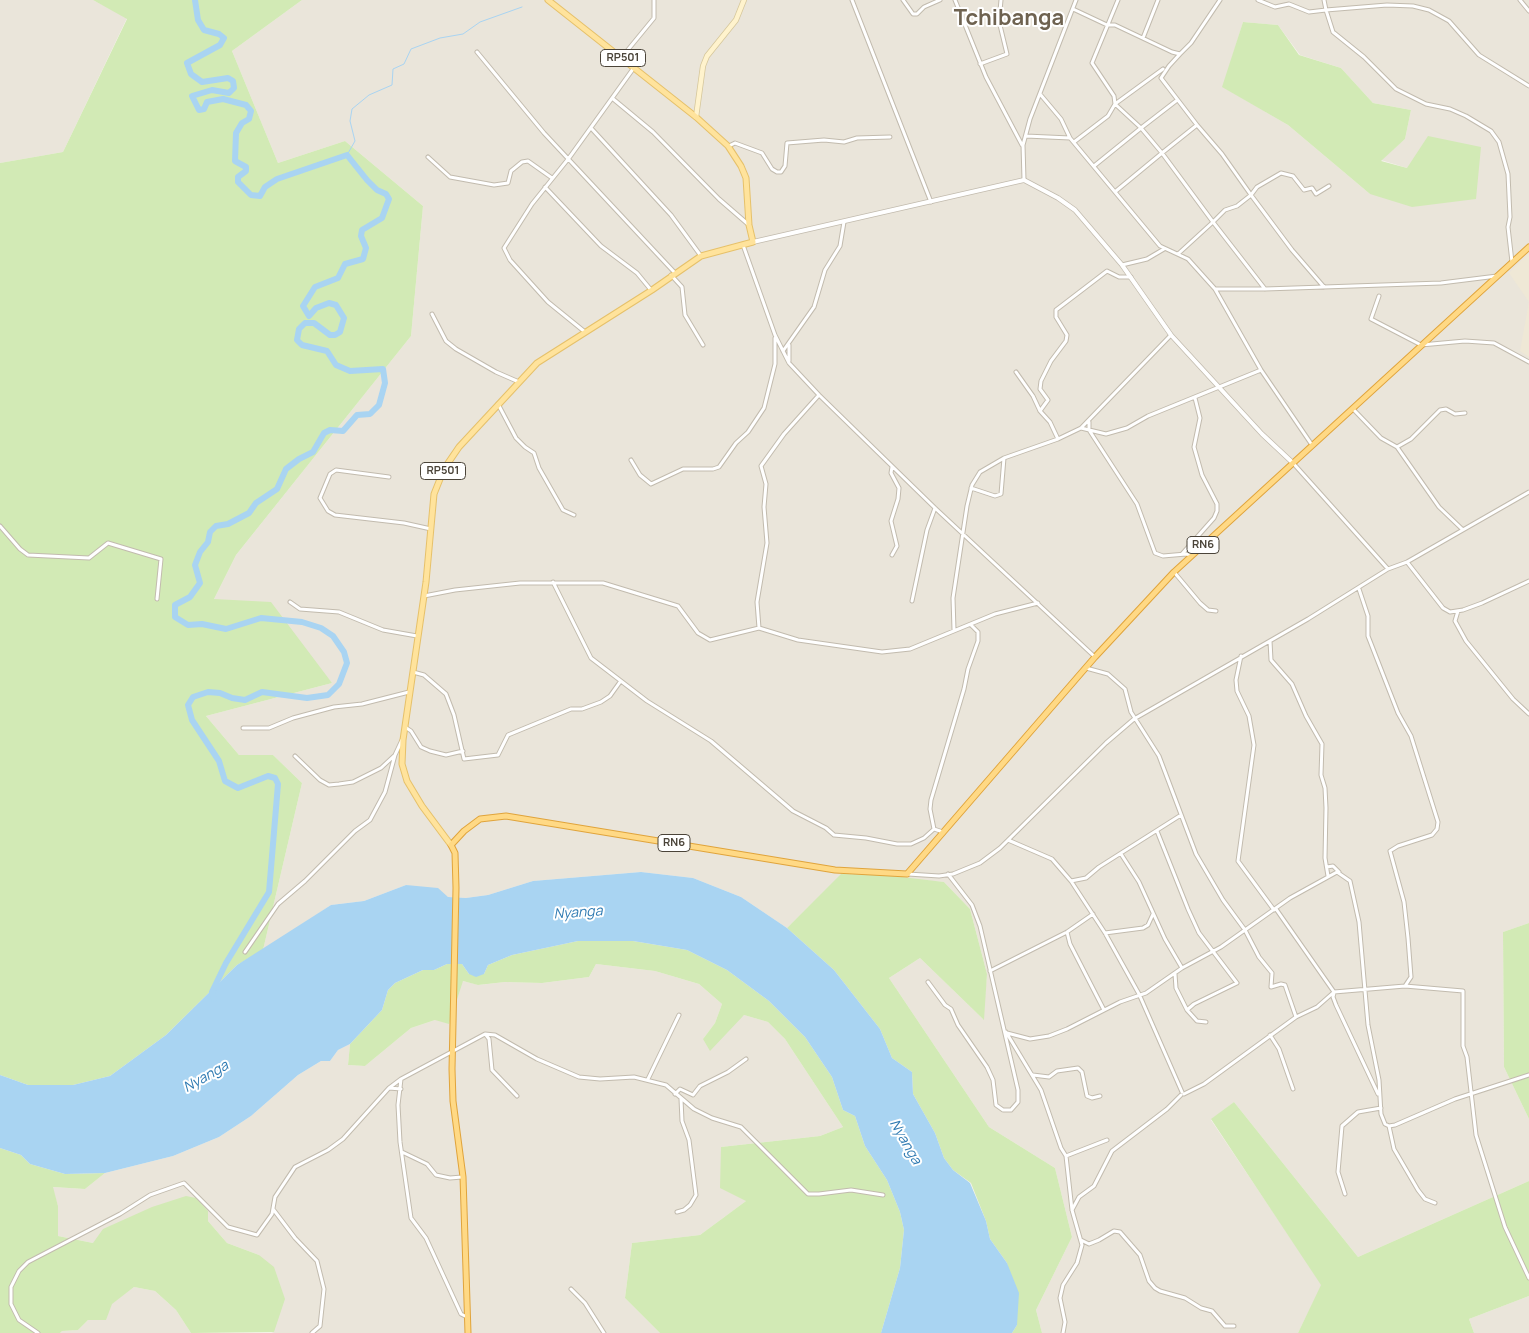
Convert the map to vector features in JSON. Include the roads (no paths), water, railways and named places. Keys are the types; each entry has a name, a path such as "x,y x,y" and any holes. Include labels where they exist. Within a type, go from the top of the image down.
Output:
{"highway":[{"name":"RN6","path":"451,845 474,822 487,817 506,816 834,870 907,874 1086,668 1174,572 1529,247"},
{"path":"451,845 455,853 456,888 453,1101 463,1177 468,1333"}],"main road":[{"name":"RP501","path":"451,845 407,781 402,764 409,692 432,530 434,494 444,469 459,448 537,363 652,290 701,256 753,242 749,224 746,178 741,166 728,146 696,117 548,0"},
{"path":"696,117 705,61 736,20 744,0"}],"street":[{"path":"622,57 654,18 654,0"},
{"path":"852,0 930,202"},
{"path":"903,0 913,14 917,14 924,7 940,0"},
{"path":"955,0 980,64 1023,145"},
{"path":"980,64 1007,54 999,21 1001,0"},
{"path":"1024,180 1023,145 1030,119 1076,0"},
{"path":"1118,0 1092,63 1114,96 1115,104 1141,128 1212,222 1266,289"},
{"path":"1143,38 1158,0"},
{"path":"1220,0 1191,43 1169,66 1161,78 1176,101 1226,160 1292,250 1324,287"},
{"path":"1258,0 1275,7 1289,4 1308,12 1387,5 1414,6 1429,10 1449,21 1479,55 1529,86"},
{"path":"1324,0 1333,32 1364,56 1396,89 1426,104 1450,109 1466,116 1491,131 1499,142 1508,174 1510,217 1508,227 1512,263"},
{"path":"1520,0 1529,11"},
{"path":"1073,9 1107,25 1115,25 1180,54"},
{"path":"477,52 544,133 569,158 673,274 682,287 685,315 703,345"},
{"path":"1074,142 1108,116 1115,104 1169,66"},
{"path":"585,332 548,302 510,260 504,248 512,233 633,69"},
{"path":"1040,94 1061,119 1070,138 1164,249 1188,259 1215,289 1261,370 1312,446"},
{"path":"612,98 653,132 719,200 749,224"},
{"path":"1094,166 1176,101"},
{"path":"1116,191 1197,125"},
{"path":"591,128 671,215 701,256"},
{"path":"1026,136 1070,138"},
{"path":"728,146 734,143 762,153 772,169 781,172 785,166 787,143 829,140 844,142 857,138 890,137"},
{"path":"428,157 450,177 494,185 508,183 511,171 522,162 528,161 552,178"},
{"path":"1178,254 1225,210 1237,206 1251,195 1257,187 1281,173 1293,176 1304,190 1312,188 1316,194 1329,186"},
{"path":"753,242 1024,180 1058,198 1075,210 1122,264 1171,335 1262,434 1293,463 1388,569"},
{"path":"546,187 585,231 637,273 652,290"},
{"path":"783,351 816,304 825,270 840,246 844,222"},
{"path":"743,244 776,335 789,363 934,508 1096,658"},
{"path":"1122,264 1147,259 1164,249"},
{"path":"1040,410 1048,400 1040,389 1041,381 1051,361 1066,341 1067,335 1056,317 1056,310 1107,271 1120,277 1130,277"},
{"path":"1215,289 1266,289 1450,282 1499,276"},
{"path":"1379,296 1371,320 1422,344 1465,341 1494,343 1529,362"},
{"path":"432,314 446,340 456,349 496,372 519,382"},
{"path":"631,460 640,475 651,484 683,469 713,469 720,467 736,443 748,432 764,408 775,364 776,335"},
{"path":"954,630 954,598 963,533 971,488 980,472 1004,458 1058,439 1081,428 1171,335"},
{"path":"789,344 789,363"},
{"path":"1096,439 1127,428 1148,416 1261,370"},
{"path":"1016,372 1033,396 1040,410 1050,422 1058,439"},
{"path":"759,628 757,602 767,543 764,507 766,484 760,466 784,434 819,395"},
{"path":"1182,554 1214,518 1217,511 1217,504 1202,475 1194,446 1200,418 1195,398"},
{"path":"498,404 516,438 524,447 534,453 539,468 563,510 574,515"},
{"path":"1352,408 1381,438 1397,447 1439,507 1462,529"},
{"path":"1397,447 1411,439 1440,410 1446,409 1455,414 1465,413"},
{"path":"1089,421 1089,430 1137,504 1155,552 1163,556 1182,554 1192,556"},
{"path":"1081,428 1106,434"},
{"path":"971,488 995,496 1001,494 1004,458"},
{"path":"892,466 891,473 898,488 898,499 891,521 897,548 892,555"},
{"path":"389,477 336,470 330,474 320,498 328,511 335,515 404,523 432,530"},
{"path":"907,874 939,876 980,863 1008,840 1106,743 1134,719 1359,589 1388,569 1407,562 1528,493"},
{"path":"912,601 934,508"},
{"path":"0,526 20,550 28,555 89,558 108,543 161,560 156,599"},
{"path":"1407,562 1443,608 1450,612 1466,641 1513,699 1529,714"},
{"path":"1174,572 1200,603 1208,610 1216,611"},
{"path":"1450,612 1482,603 1529,581"},
{"path":"552,582 591,658 620,682 711,741 793,811 826,828 834,835 866,838 897,844 911,844 924,838 934,829"},
{"path":"423,597 455,590 552,582 575,584 603,583 678,606 698,634 710,640 759,628 798,640 837,647 891,652 910,649 1007,610 1038,603"},
{"path":"1359,589 1368,616 1368,636 1398,713 1411,736 1438,822 1437,829 1432,835 1398,846 1390,851 1404,902 1411,977 1405,986"},
{"path":"290,602 300,609 339,612 383,630 417,636"},
{"path":"1455,621 1458,611"},
{"path":"934,829 930,809 935,782 979,637 971,625"},
{"path":"1270,640 1271,660 1292,684 1306,716 1322,744 1321,775 1326,792 1325,858 1328,876"},
{"path":"1242,655 1236,686 1238,695 1249,716 1254,744 1238,861 1334,992 1333,997 1336,1005 1379,1097"},
{"path":"1086,668 1108,674 1125,689 1134,719 1159,756 1196,854 1223,900 1245,930 1259,957 1272,973 1271,987 1281,984 1285,985 1296,1017"},
{"path":"412,672 424,675 446,694 464,758 498,755 508,735 571,709 582,709 601,702 610,696 620,682"},
{"path":"243,728 269,728 293,718 334,707 362,704 409,692"},
{"path":"405,727 411,731 421,747 430,751 446,755 463,751"},
{"path":"245,952 278,904 305,881 355,831 370,820 385,792 395,755 403,740"},
{"path":"294,756 312,774 328,785 353,782 372,774 395,755"},
{"path":"1071,881 1086,878 1181,815"},
{"path":"934,829 943,832"},
{"path":"1157,831 1188,909 1213,952 1237,983 1194,1004 1187,1010"},
{"path":"1008,840 1052,859 1071,881 1094,914 1139,994 1182,1094"},
{"path":"1121,854 1139,882 1182,968"},
{"path":"1327,867 1333,866 1350,882 1355,900 1359,922 1371,1047 1379,1080 1379,1097 1383,1120 1389,1126 1392,1144 1398,1157 1418,1190 1425,1199 1435,1203"},
{"path":"1007,1033 1030,1039 1040,1038 1066,1029 1146,992 1182,968 1221,947 1275,909 1328,876 1339,872"},
{"path":"928,982 945,1005 951,1009 958,1025 987,1067 993,1080 996,1106 999,1109 1007,1110 1016,1105 1019,1097 976,914 968,898 948,874"},
{"path":"990,971 1067,932 1094,914"},
{"path":"1105,933 1143,928 1148,925 1154,914"},
{"path":"1067,932 1070,944 1105,1010"},
{"path":"1217,957 1221,947"},
{"path":"1175,973 1176,988 1187,1010 1197,1021 1206,1022"},
{"path":"1072,1210 1079,1197 1094,1186 1112,1151 1167,1110 1182,1094 1190,1093 1296,1017 1317,1007 1334,992 1405,986 1462,991 1464,1049 1467,1057 1476,1135 1505,1228 1529,1278"},
{"path":"648,1079 679,1015"},
{"path":"1003,1027 1041,1090 1061,1148 1066,1156 1072,1210 1082,1245 1080,1257 1063,1285 1060,1298 1065,1322 1063,1333"},
{"path":"485,1034 489,1040 492,1070 518,1096"},
{"path":"38,1333 19,1320 11,1304 11,1287 19,1271 28,1262 120,1214 143,1199 184,1183 228,1227 257,1235 268,1220 273,1209 275,1197 295,1167 328,1150 344,1139 389,1088 401,1079 485,1034 495,1035 537,1059 579,1077 600,1079 634,1077 666,1085 694,1109 712,1118 741,1127 808,1194 852,1190 883,1196"},
{"path":"1270,1035 1280,1049 1293,1089"},
{"path":"675,1094 680,1089 693,1095 700,1086 728,1072 746,1059"},
{"path":"1030,1074 1049,1077 1057,1071 1078,1068 1082,1072 1087,1096 1092,1098 1100,1096"},
{"path":"1389,1126 1529,1074"},
{"path":"401,1079 398,1105 411,1218 426,1238 461,1314 468,1317"},
{"path":"389,1088 400,1089"},
{"path":"677,1212 684,1210 690,1205 696,1195 688,1140 682,1121 681,1099"},
{"path":"1345,1194 1338,1172 1342,1126 1358,1112 1381,1108"},
{"path":"1066,1156 1107,1140"},
{"path":"402,1151 427,1164 436,1175 450,1178 463,1177"},
{"path":"273,1209 295,1238 316,1261 324,1289 320,1326 312,1333"},
{"path":"1081,1240 1089,1244 1114,1231 1120,1232 1140,1255 1149,1281 1154,1288 1160,1292 1185,1298 1201,1308 1212,1311 1225,1326 1234,1326"},
{"path":"571,1288 585,1303 604,1333"}],"water":[{"name":"Nyanga","path":"641,872 693,878 741,897 787,928 834,970 880,1029 892,1058 912,1072 913,1094 935,1133 944,1158 953,1170 970,1183 986,1221 990,1239 1007,1263 1019,1293 1017,1325 1012,1333 881,1333 900,1268 904,1230 900,1212 887,1180 865,1146 855,1116 843,1110 832,1077 805,1037 769,1001 727,970 687,950 633,941 578,941 512,955 488,965 484,974 476,977 469,974 462,964 447,964 434,970 423,970 395,983 388,990 382,1010 350,1044 338,1050 330,1061 321,1061 298,1075 251,1116 219,1137 173,1156 105,1173 65,1174 30,1164 21,1155 0,1148 0,1075 28,1085 73,1085 110,1076 166,1035 237,965 331,905 364,901 406,885 438,888 448,897 466,898 488,895 533,881"}],"waterway":[{"path":"195,0 198,20 204,30 219,34 224,38 220,45 187,63 191,74 202,82 228,78 233,81 234,88 229,93 212,90 192,96 199,110 204,109 207,102 223,99 246,105 251,111 249,119 242,123 236,133 235,161 246,167 246,171 238,177 238,182 251,195 260,196 265,187 277,179 347,155 367,180 377,190 386,194 389,199 382,218 362,230 361,236 366,248 363,259 345,264 338,278 315,287 303,306 309,316 316,308 329,303 336,305 344,318 340,332 330,335 314,323 305,323 299,329 297,340 302,345 327,351 336,365 350,371 383,369 385,383 379,405 370,414 357,415 343,431 330,430 324,433 313,452 299,459 286,469 277,489 256,503 249,513 228,524 216,526 210,532 208,542 200,552 195,565 200,583 190,597 175,605 175,617 188,625 202,624 226,629 261,618 302,622 321,628 333,636 344,652 347,663 339,684 328,695 307,698 262,692 245,700 232,698 220,693 208,692 193,697 188,705 192,720 219,761 225,781 238,788 268,776 275,778 278,784 269,892 226,963 212,992 214,999"},
{"path":"347,155 355,141 350,121 352,109 369,95 392,85 393,69 404,64 411,49 440,38 463,34 480,22 522,7"}],"district":[{"name":"Tchibanga","path":"1009,19"}]}
